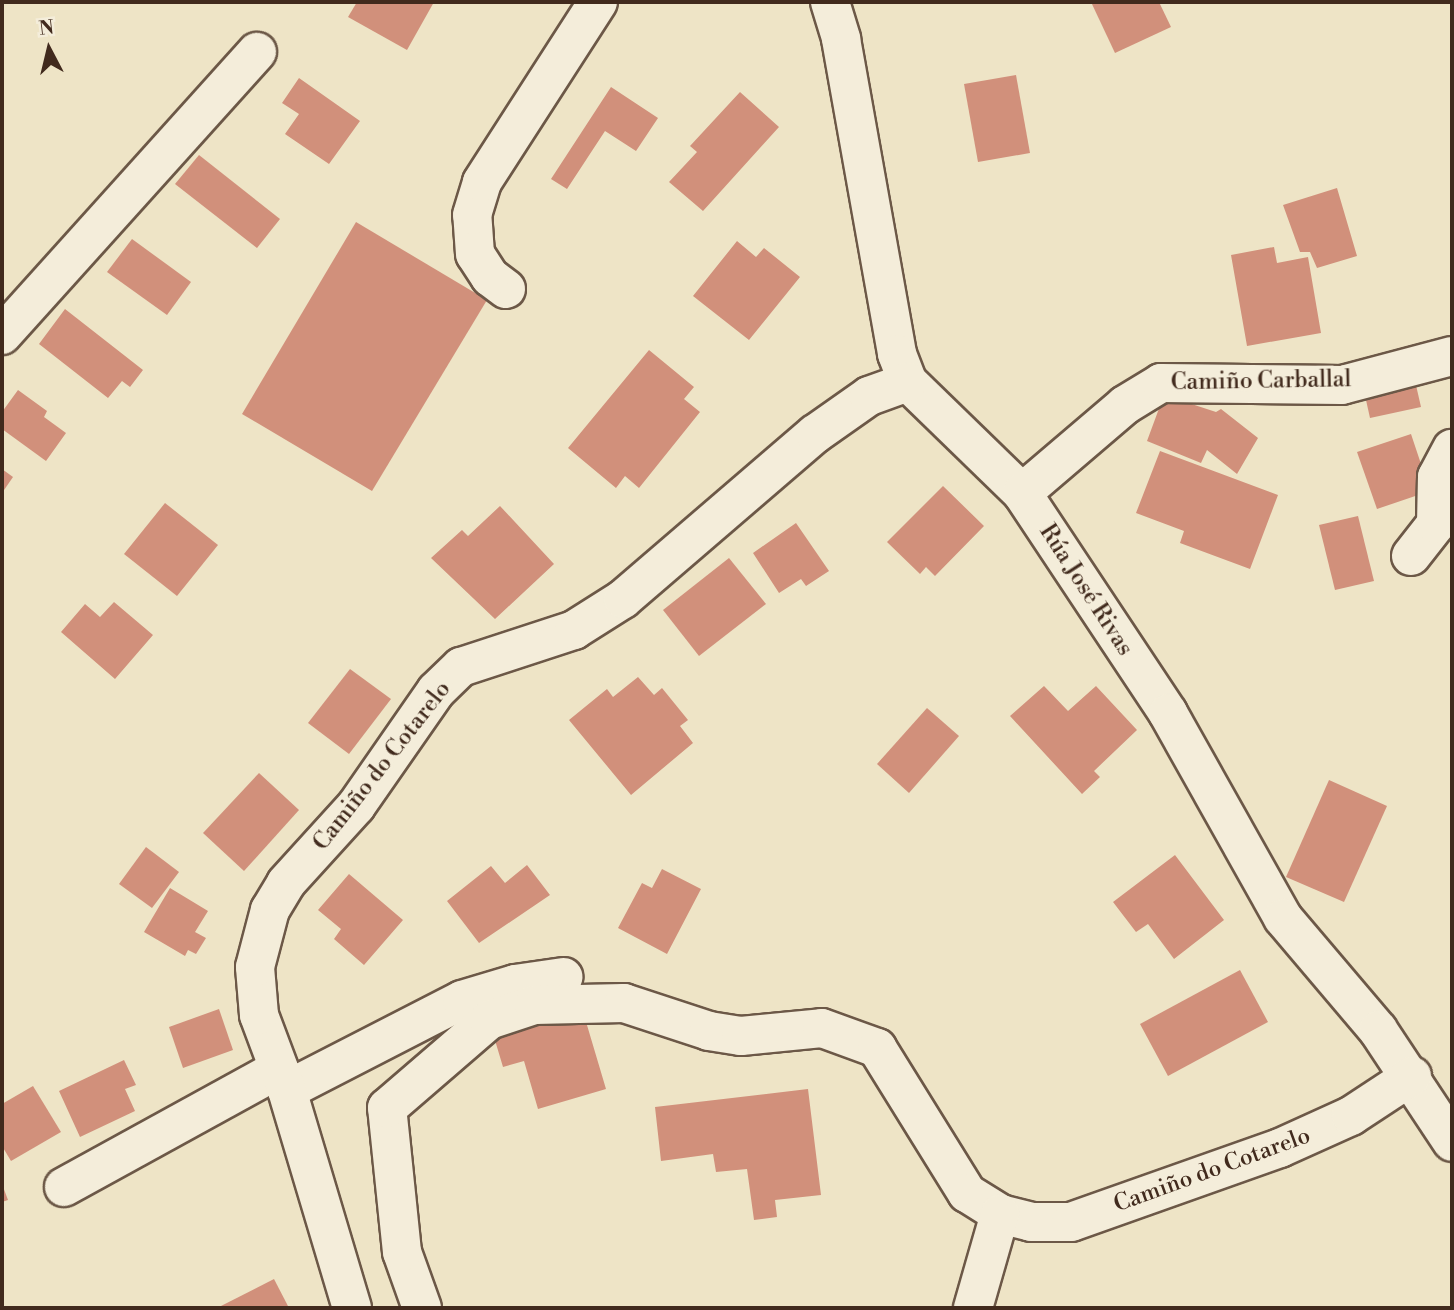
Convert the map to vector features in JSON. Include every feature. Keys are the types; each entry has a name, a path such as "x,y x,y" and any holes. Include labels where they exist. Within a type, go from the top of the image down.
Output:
{"street":[{"path":"506,289 490,277 475,254 472,215 482,181 598,2"},
{"name":"Rúa José Rivas","path":"830,2 841,39 897,354 908,382 1022,493 1182,736 1283,918 1412,1076 1452,1142"},
{"path":"2,335 257,52"},
{"name":"Camiño Carballal","path":"1022,493 1125,405 1161,383 1342,385 1452,356"},
{"name":"Camiño do Cotarelo","path":"352,1308 283,1080 259,1015 255,967 270,910 286,883 356,806 436,691 461,667 574,630 623,599 816,434 869,396 908,382"},
{"path":"1411,556 1436,524 1437,477 1452,449"},
{"path":"64,1186 283,1080 462,1000 515,984 563,977"},
{"name":"Camiño do Cotarelo","path":"422,1308 402,1252 387,1108 489,1020 534,1005 624,1003 709,1031 741,1036 822,1028 877,1048 967,1194 1000,1214 1031,1222 1071,1222 1280,1147 1351,1116 1412,1076"},
{"path":"973,1308 1000,1214"}],"building":[{"path":"357,2 434,2 407,50 348,17"},
{"path":"1091,2 1159,2 1171,27 1115,53"},
{"path":"1016,75 1030,153 978,162 964,84"},
{"path":"299,78 360,121 329,164 285,134 299,114 282,103"},
{"path":"611,87 658,118 636,151 605,131 567,189 551,179"},
{"path":"740,92 779,127 703,211 669,182 697,152 690,146"},
{"path":"199,155 280,219 257,248 175,184"},
{"path":"1337,188 1357,256 1317,268 1310,252 1300,252 1283,205"},
{"path":"356,222 487,300 372,491 242,414"},
{"path":"132,239 191,282 167,315 107,272"},
{"path":"737,241 756,257 764,248 800,277 749,340 693,296"},
{"path":"1274,247 1277,263 1308,257 1321,333 1247,346 1231,255"},
{"path":"65,309 143,370 130,387 122,381 108,398 39,344"},
{"path":"649,350 694,387 684,399 700,412 639,488 625,476 616,488 568,448"},
{"path":"1413,372 1421,407 1370,418 1362,382"},
{"path":"18,390 47,411 44,417 66,433 46,461 2,429 2,412"},
{"path":"1164,395 1216,412 1221,409 1258,438 1237,474 1207,450 1201,463 1147,441"},
{"path":"1411,434 1430,491 1377,509 1357,452"},
{"path":"1160,451 1278,495 1250,569 1180,543 1184,531 1136,513"},
{"path":"2,469 13,477 2,493"},
{"path":"943,486 984,526 935,576 926,567 920,574 887,542"},
{"path":"165,503 218,545 177,596 124,554"},
{"path":"500,506 554,564 495,619 431,558 462,530 468,536"},
{"path":"1358,516 1374,581 1335,590 1319,525"},
{"path":"796,523 829,571 806,586 801,579 779,593 753,553"},
{"path":"729,558 766,604 699,656 663,610"},
{"path":"114,602 153,635 115,679 61,632 85,604 100,617"},
{"path":"350,669 391,699 349,754 308,723"},
{"path":"638,677 654,695 662,688 688,720 680,726 693,743 631,795 569,720 607,689 613,697"},
{"path":"1044,686 1068,711 1096,686 1137,730 1094,771 1100,777 1082,794 1010,716"},
{"path":"927,708 959,736 909,793 877,764"},
{"path":"259,773 299,810 244,871 203,833"},
{"path":"1329,780 1387,806 1344,902 1286,877"},
{"path":"146,847 179,872 152,908 119,884"},
{"path":"1175,855 1224,920 1174,959 1148,924 1136,932 1113,902"},
{"path":"527,865 550,895 479,943 447,901 491,866 505,883"},
{"path":"662,869 701,889 667,954 618,928 642,883 652,888"},
{"path":"349,874 403,920 364,965 334,939 341,929 318,910"},
{"path":"170,888 208,911 195,932 206,938 196,954 188,950 185,956 144,932"},
{"path":"1240,970 1268,1022 1168,1076 1140,1024"},
{"path":"219,1009 233,1050 183,1068 169,1027"},
{"path":"584,1015 606,1089 538,1109 524,1061 503,1067 491,1027"},
{"path":"124,1060 136,1085 125,1089 135,1111 80,1137 59,1091"},
{"path":"33,1086 61,1132 11,1161 2,1146 2,1104"},
{"path":"808,1089 821,1195 775,1200 777,1217 754,1220 747,1169 716,1172 713,1154 661,1161 655,1107"},
{"path":"2,1184 8,1200 2,1202"},
{"path":"274,1279 289,1308 217,1308"}]}
